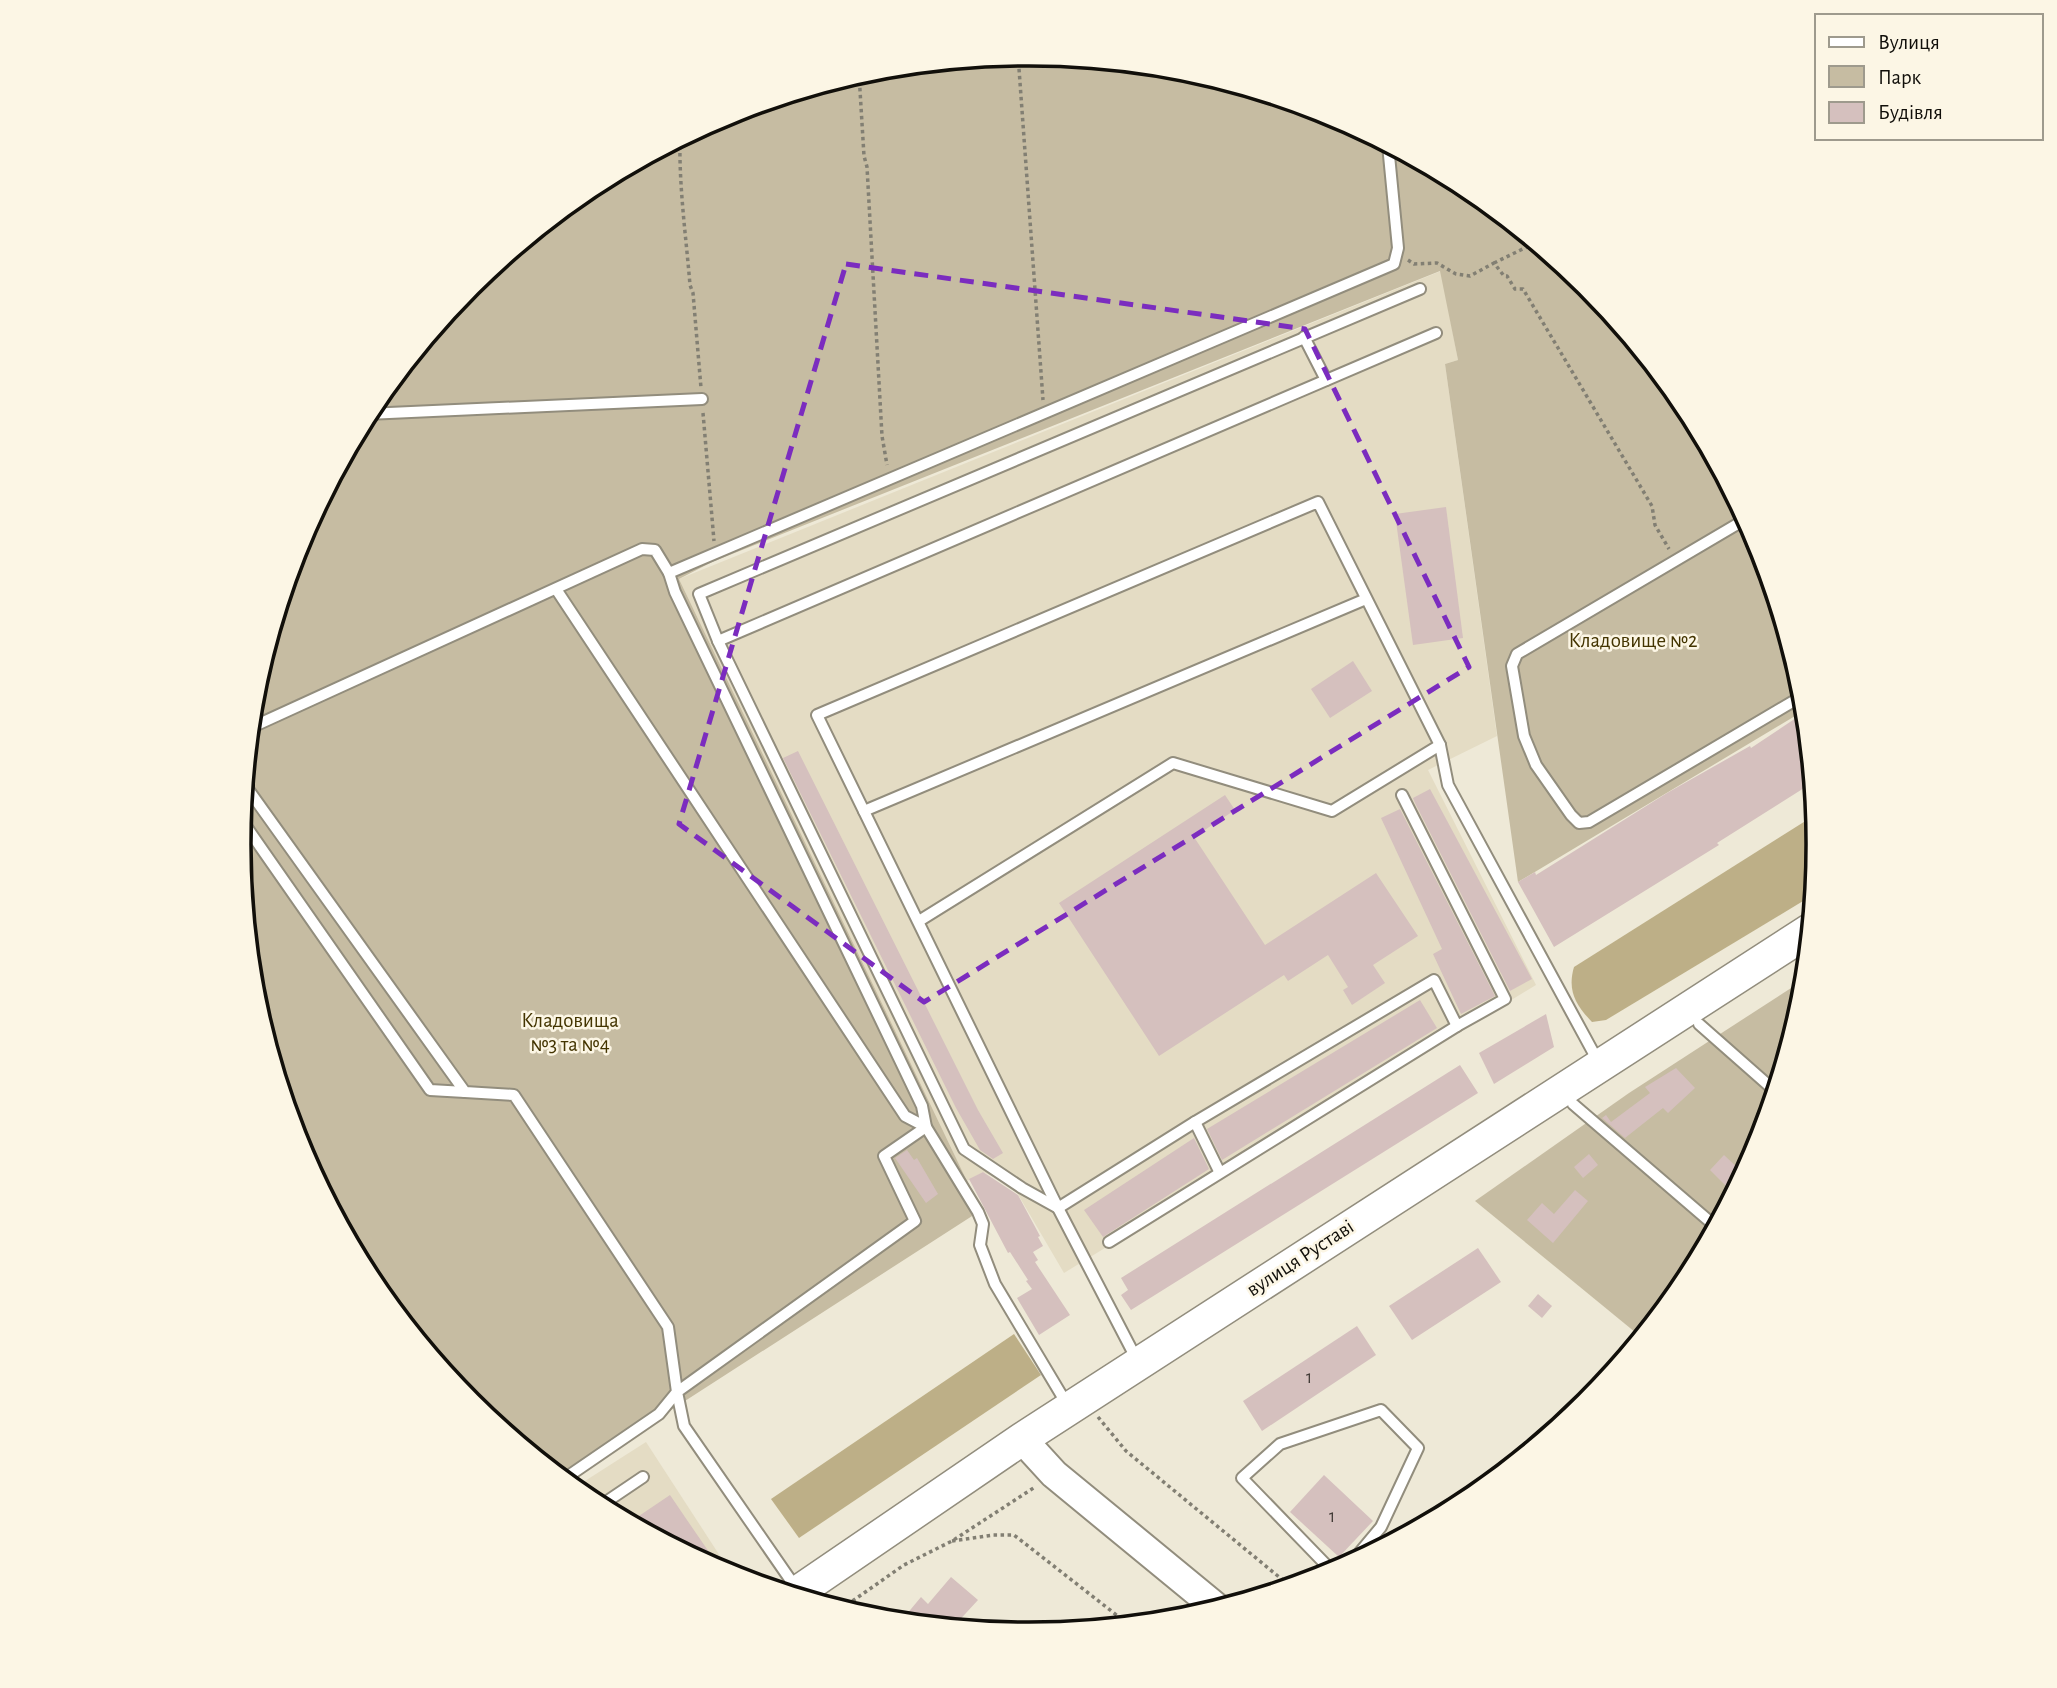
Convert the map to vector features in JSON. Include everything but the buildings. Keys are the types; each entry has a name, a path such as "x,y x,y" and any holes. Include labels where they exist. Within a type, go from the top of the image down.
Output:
{"main road":[{"name":"вулиця Руставі","path":"804,1588 1022,1439 1083,1412 1139,1363 1800,936"}],"street":[{"path":"1022,1439 1055,1474 1208,1600"}],"lane":[{"path":"669,573 1394,264 1398,248 1389,156"},
{"path":"1058,1208 1022,1188 964,1149 718,641 699,594 1420,289"},
{"path":"718,641 1436,333"},
{"path":"1304,337 1326,380"},
{"path":"381,413 702,399"},
{"path":"1139,1363 1058,1208 817,715 1318,502 1440,746 1448,785 1600,1064"},
{"path":"1737,524 1517,654 1512,666 1524,736 1536,765 1571,815 1579,823 1589,822 1793,702"},
{"path":"261,723 556,589 648,549 655,550 669,573 681,605 922,1106 926,1127 978,1212 983,1224 981,1245 995,1284 1083,1412"},
{"path":"556,589 905,1116 926,1127"},
{"path":"864,811 1366,599"},
{"path":"919,922 1173,763 1332,811 1440,746"},
{"path":"1109,1242 1220,1171 1505,999 1402,795"},
{"path":"253,796 465,1092"},
{"path":"251,834 430,1090 514,1095 668,1327 684,1426 791,1584"},
{"path":"1058,1208 1195,1122 1434,980 1457,1026"},
{"path":"1699,1024 1768,1085"},
{"path":"1573,1104 1709,1221"},
{"path":"1195,1122 1220,1171"},
{"path":"573,1473 659,1414 677,1392 915,1221 884,1156 926,1127"},
{"path":"1324,1563 1242,1478 1280,1444 1381,1410 1418,1448 1381,1527 1368,1543"},
{"path":"611,1499 643,1478"}],"path":[{"path":"1019,66 1044,412"},
{"path":"860,85 863,156 868,180 882,436 890,477"},
{"path":"680,150 679,177 684,200 690,285 693,293 715,552"},
{"path":"1395,258 1414,264 1437,263 1456,274 1469,276 1527,247"},
{"path":"1494,263 1515,289 1523,289 1528,295 1652,506 1655,525 1675,561"},
{"path":"1083,1412 1126,1451 1281,1579"},
{"path":"852,1601 904,1565 950,1542 1040,1484"},
{"path":"950,1542 993,1535 1014,1535 1118,1616"}],"highlighted area":[{"path":"846,264 1305,329 1469,667 924,1002 679,824"}],"shaded area":[{"path":"1441,271 1458,360 1445,364 1497,736 1428,770 1536,985 1064,1273 1013,1186 983,1172 967,1181 679,579"},
{"path":"1805,821 1803,901 1606,1020 1592,1022 1577,1003 1572,990 1574,967"},
{"path":"1014,1334 1041,1375 799,1538 771,1499"},
{"path":"646,1442 721,1557 640,1517 584,1481"}],"green space":[{"name":"Кладовища №3 та №4","path":"1028,66 1130,73 1230,93 1326,126 1372,147 1417,171 1502,227 1578,294 1613,331 1675,412 1726,500 1765,594 1780,643 1795,716 1518,882 1445,364 1458,360 1440,271 712,562 679,579 967,1181 983,1209 573,1473 516,1429 479,1394 444,1357 412,1317 355,1233 310,1142 277,1045 258,945 251,844 258,743 277,643 292,594 310,546 355,455 382,412 444,331 516,259 555,227 640,171 685,147 731,126 827,93 877,81 978,68"},
{"path":"1792,987 1780,1045 1765,1094 1726,1188 1675,1276 1634,1331 1475,1201 1629,1093"}],"park label":[{"name":"Кладовище №2","path":"1633,640"}]}
